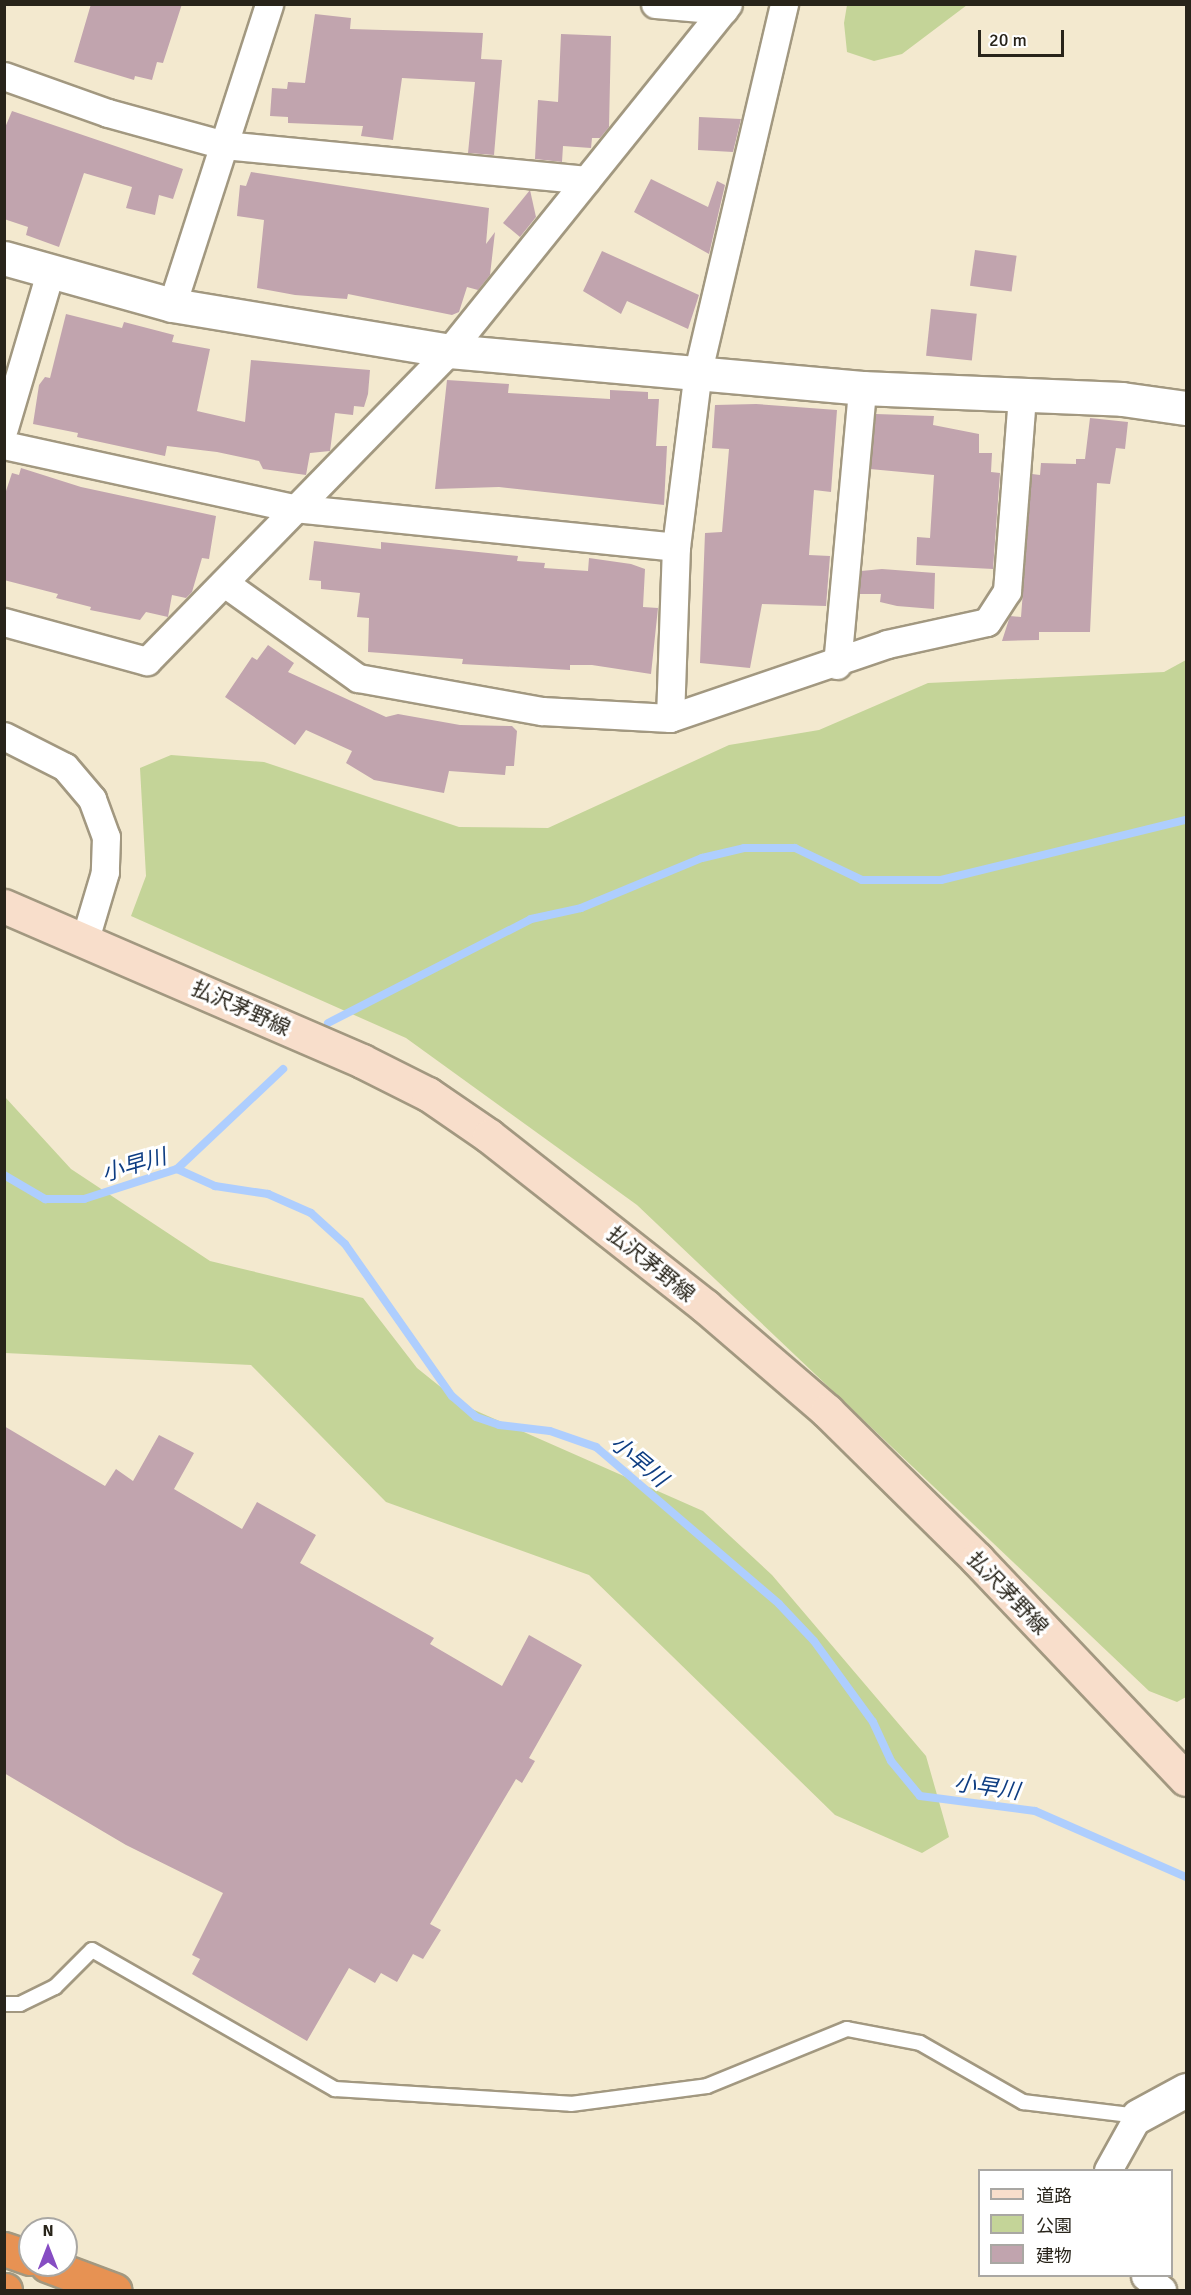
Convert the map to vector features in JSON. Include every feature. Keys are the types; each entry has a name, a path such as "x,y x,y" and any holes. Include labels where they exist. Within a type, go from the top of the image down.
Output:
{"highway":[{"path":"78,2277 114,2290"}],"main road":[{"name":"払沢茅野線","path":"4,906 85,939 362,1061 428,1094 489,1136 705,1306 827,1411 977,1559 1186,1779"}],"street":[{"path":"172,305 269,4"},
{"path":"655,4 726,7"},
{"path":"670,718 675,547 698,371 784,4"},
{"path":"4,622 147,661 226,584 292,508 449,351 726,7"},
{"path":"4,76 108,113 224,145 586,180"},
{"path":"4,258 50,273 172,305 449,351 698,371 862,388 1122,399 1186,408"},
{"path":"4,428 50,273"},
{"path":"837,665 862,388"},
{"path":"226,584 358,678 542,711 670,718 837,665 887,645 987,622 1006,591 1022,396"},
{"path":"4,446 292,508 675,547"},
{"path":"4,736 65,766 92,799 106,837 105,872 85,939"},
{"path":"1109,2169 1138,2115 1186,2090"},
{"path":"1146,2277 1162,2290"}],"lane":[{"path":"4,2004 20,2004 55,1987 92,1950 335,2089 571,2104 707,2086 847,2029 920,2043 1023,2102 1138,2115"}],"green space":[{"path":"847,4 967,5 902,54 874,61 847,52 844,23"},
{"path":"1186,660 1186,1697 1177,1702 1149,1691 637,1205 406,1038 131,916 146,876 140,768 171,755 264,762 459,827 548,828 729,745 819,730 928,683 1164,672"},
{"path":"5,1097 71,1169 210,1261 363,1298 417,1368 463,1405 703,1511 772,1575 926,1756 949,1837 922,1853 835,1815 589,1575 386,1502 251,1365 5,1353"}],"building":[{"path":"91,4 182,4 163,63 157,62 152,80 135,76 134,80 74,62"},
{"path":"315,14 351,18 350,29 483,33 481,59 502,60 494,155 468,153 475,82 402,78 393,140 361,136 363,126 288,123 288,117 270,116 272,88 287,89 288,82 305,83"},
{"path":"561,34 611,36 609,127 600,138 592,138 591,148 563,146 562,162 535,159 538,100 558,102"},
{"path":"12,111 183,169 173,199 159,195 155,215 126,208 132,187 84,173 59,247 26,235 28,227 4,219 4,130"},
{"path":"699,117 741,119 733,152 698,150"},
{"path":"251,172 489,208 486,244 495,232 490,275 478,290 467,287 459,312 452,315 348,294 347,299 295,295 257,288 264,220 237,216 240,185 246,186"},
{"path":"651,179 708,207 717,181 725,185 709,254 634,212"},
{"path":"530,190 536,217 520,237 503,223"},
{"path":"975,250 1017,256 1012,291 970,286"},
{"path":"602,251 699,295 688,329 627,301 621,314 583,291"},
{"path":"931,309 977,314 972,361 926,356"},
{"path":"66,314 122,328 124,322 174,335 172,342 210,349 197,411 245,422 251,360 370,370 368,394 364,407 354,406 353,415 335,413 330,451 310,453 306,475 263,469 259,461 217,452 167,446 165,456 77,437 78,433 33,424 39,385 45,377 50,378"},
{"path":"447,380 509,384 508,393 610,399 610,390 648,392 648,399 659,399 656,446 667,446 664,505 499,487 435,489"},
{"path":"756,404 837,410 831,492 814,490 809,555 830,556 826,606 762,604 750,668 700,663 705,533 722,532 729,449 712,448 715,405"},
{"path":"876,414 934,416 933,425 979,434 979,453 992,453 991,472 1000,473 993,569 916,565 917,537 930,538 934,475 870,469"},
{"path":"1090,418 1128,422 1125,449 1116,448 1110,484 1097,483 1090,632 1039,632 1039,640 1002,641 1010,616 1021,617 1032,474 1040,475 1041,463 1076,464 1076,459 1085,459"},
{"path":"21,468 81,487 216,516 209,559 202,558 192,592 186,598 172,595 168,617 146,612 140,620 90,610 91,607 56,598 58,594 4,580 4,497 12,473 19,475"},
{"path":"314,541 381,549 381,542 518,556 517,561 545,563 544,568 588,571 589,558 631,564 645,569 643,607 658,608 651,674 592,665 570,665 570,670 462,664 463,659 368,652 369,618 357,617 360,593 321,589 321,581 309,580"},
{"path":"882,569 935,573 934,609 880,602 881,594 859,594 861,571"},
{"path":"268,645 294,663 288,672 386,717 398,714 460,725 512,726 517,731 514,766 506,766 505,775 449,771 444,793 374,780 346,763 352,751 306,730 295,745 225,697 252,657 257,660"},
{"path":"4,1426 105,1486 116,1469 133,1481 159,1435 194,1453 174,1489 242,1529 257,1502 316,1535 300,1563 434,1638 430,1644 502,1686 529,1635 582,1665 529,1758 535,1761 522,1783 516,1779 430,1924 441,1930 423,1959 413,1954 397,1982 381,1973 375,1983 349,1968 307,2041 192,1974 200,1959 192,1955 223,1893 126,1845 4,1773"}],"waterway":[{"path":"328,1023 531,919 581,908 702,858 744,848 795,848 862,880 941,880 1186,820"},
{"path":"177,1169 283,1069"},
{"name":"小早川","path":"4,1175 45,1199 84,1199 177,1169 215,1186 268,1194 311,1213 345,1244 452,1396 476,1417 499,1425 550,1431 596,1447 779,1604 814,1641 873,1722 891,1761 920,1796 1035,1811 1186,1877"}]}
